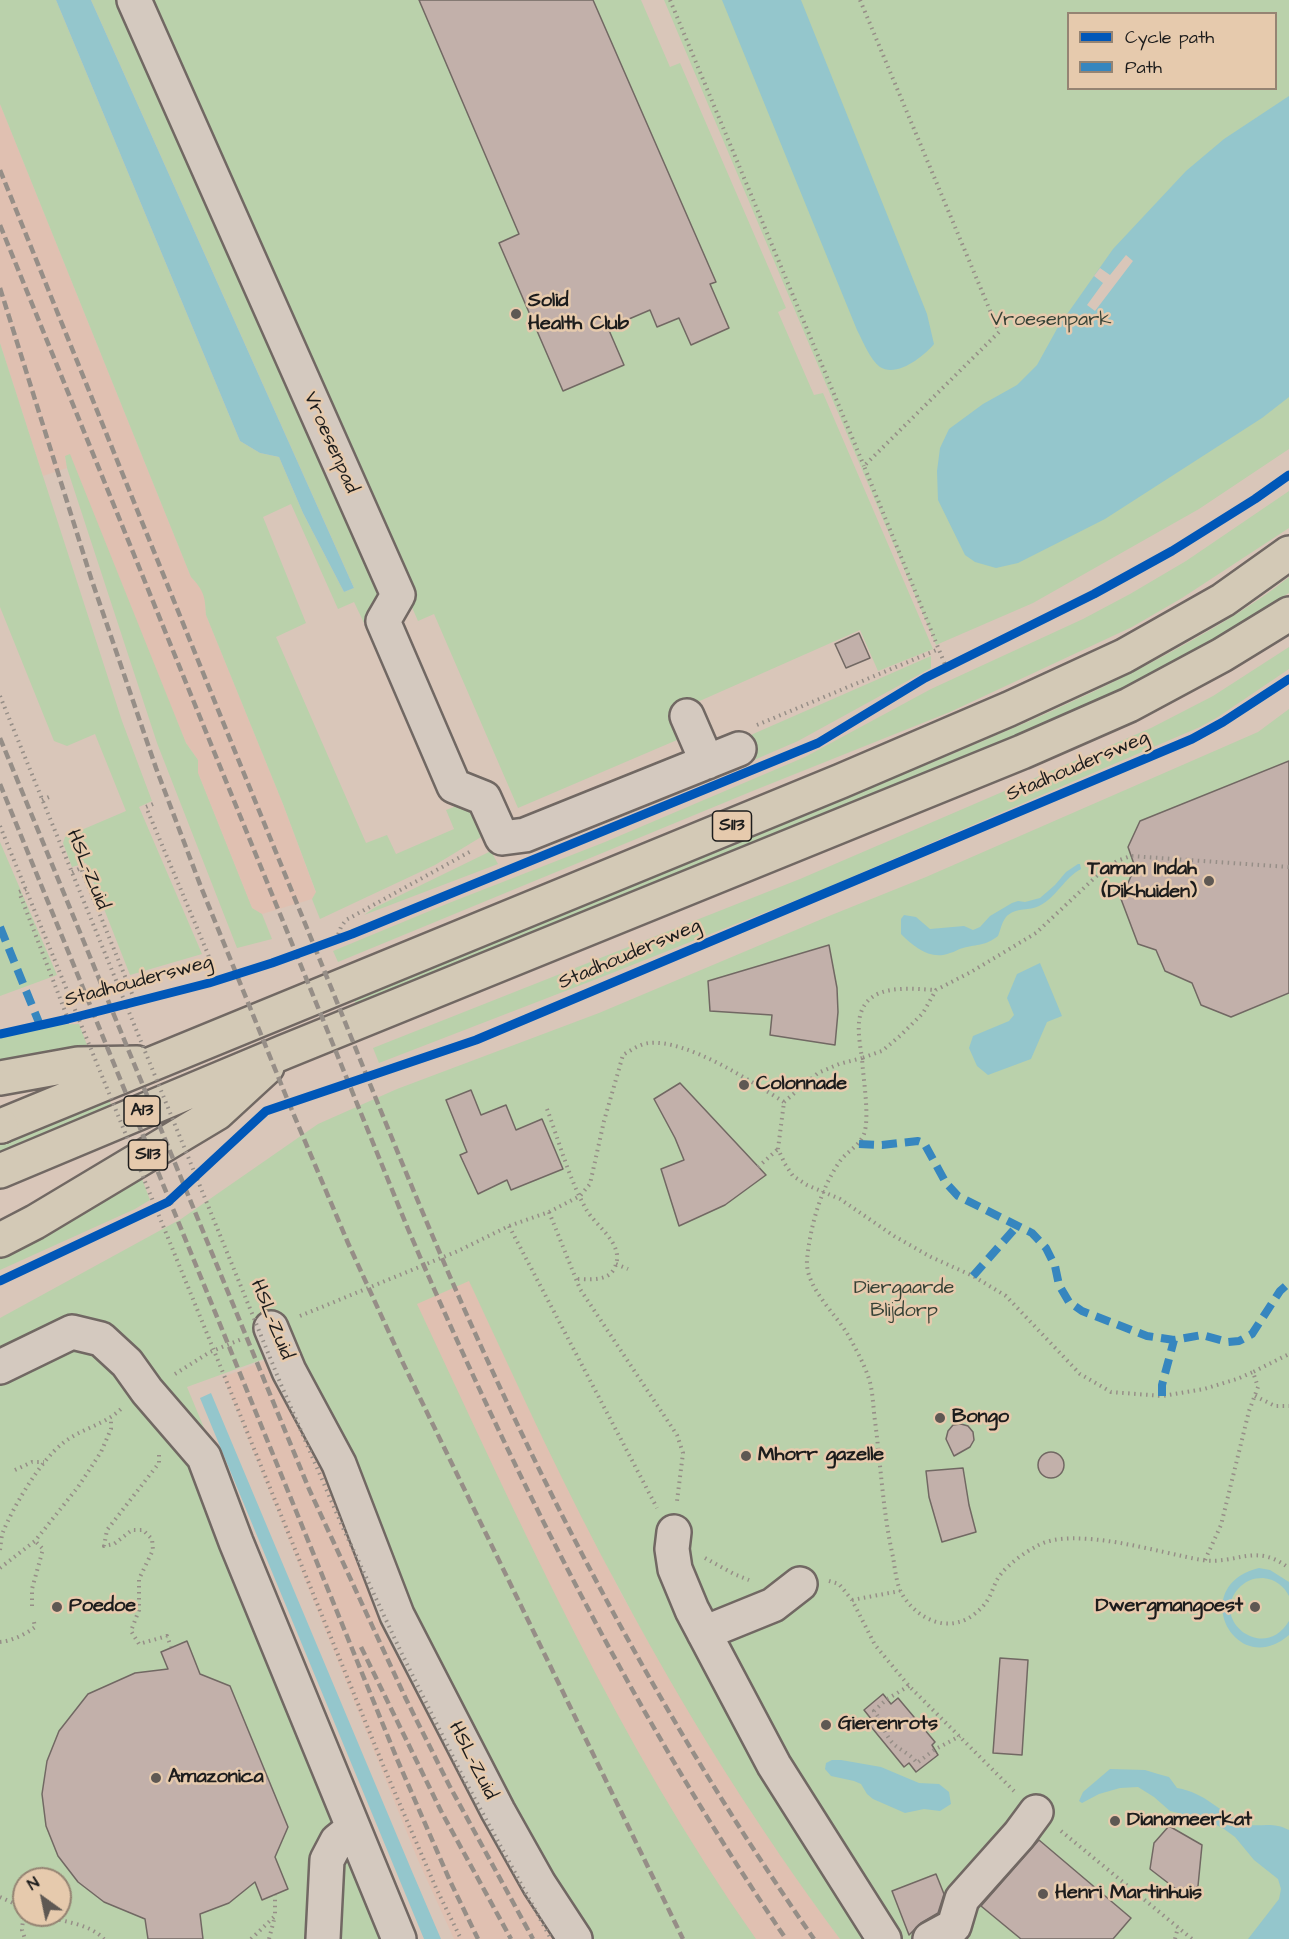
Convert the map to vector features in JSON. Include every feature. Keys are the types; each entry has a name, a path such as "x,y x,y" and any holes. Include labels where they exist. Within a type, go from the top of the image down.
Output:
{"main road":[{"name":"S113","path":"0,1078 78,1064 156,1063 830,786 1009,709 1134,650 1223,600 1289,554"},
{"name":"Stadhoudersweg","path":"0,1170 1022,752 1129,705 1222,655 1289,614"},
{"name":"Stadhoudersweg","path":"0,1240 45,1217 217,1113 284,1052"},
{"name":"A13","path":"0,1126 156,1063"}],"street":[{"name":"Vroesenpad","path":"134,0 398,595 383,621 454,786 484,798 502,838"},
{"path":"687,716 707,762"},
{"path":"502,838 525,835 739,748"},
{"path":"271,1328 289,1371 339,1464 402,1625 498,1811 539,1884 575,1939"},
{"path":"0,1366 72,1332 100,1339 127,1363 147,1391 204,1457 236,1542 399,1939"},
{"path":"674,1532 672,1549 675,1569 704,1633 774,1765 884,1939"},
{"path":"704,1633 773,1605 800,1584"},
{"path":"930,1939 954,1926 962,1899 1019,1835 1036,1812"},
{"path":"323,1939 327,1860 337,1841 353,1828"}],"path":[{"path":"670,0 946,667"},
{"path":"860,0 999,332 864,466"},
{"path":"739,748 749,728 939,649"},
{"path":"936,673 957,662"},
{"path":"42,800 49,797"},
{"path":"153,804 146,807 208,954 213,981"},
{"path":"0,826 383,1765 436,1888 461,1939"},
{"path":"336,940 346,920 473,850 502,838"},
{"path":"1289,867 1131,856 1103,870 1036,933 971,972 936,990 886,990 872,998 865,1005 860,1016 859,1039 867,1114 865,1132 859,1144 848,1151 838,1164 825,1192 815,1218 807,1264 816,1292 848,1334 869,1378 887,1534 900,1591 912,1607 925,1617 940,1623 960,1622 976,1613 988,1600 994,1583 1003,1571 1038,1544 1069,1538 1098,1539 1205,1560 1258,1554 1277,1559 1289,1568"},
{"path":"72,872 81,868 139,1000"},
{"path":"26,890 19,892 65,1020"},
{"path":"326,944 352,934"},
{"path":"936,990 923,1012 902,1035 882,1051 818,1073 784,1102 778,1149 793,1176 856,1209 894,1236 931,1257 973,1275 1006,1296 1080,1374 1111,1392 1162,1396 1204,1389 1237,1379 1289,1354"},
{"path":"0,1550 1,1533 45,1462 62,1443 111,1419 133,1397 147,1391 210,1352 447,1256 509,1226 549,1212 580,1196 590,1184 623,1055 633,1049 648,1043 672,1044 758,1085 784,1102"},
{"path":"547,1109 586,1210 615,1247 617,1256 616,1264 610,1274 603,1277 576,1279"},
{"path":"758,1167 778,1149"},
{"path":"184,1186 201,1170"},
{"path":"147,1212 168,1202"},
{"path":"549,1212 580,1289 681,1443 683,1453 674,1532"},
{"path":"616,1264 628,1269"},
{"path":"1205,1560 1221,1525 1249,1411 1255,1396 1257,1387 1253,1372"},
{"path":"1255,1396 1275,1406 1289,1406"},
{"path":"0,1568 34,1541 78,1487 101,1452 111,1429 111,1419"},
{"path":"159,1454 159,1462 107,1530 104,1546 114,1544 132,1530 143,1530 152,1539 153,1550 138,1579 140,1610 130,1631 139,1644 167,1636 171,1647"},
{"path":"15,1470 32,1462 45,1462"},
{"path":"32,1606 32,1589 43,1549 34,1541"},
{"path":"852,1600 900,1591"},
{"path":"0,1642 29,1632 35,1627 34,1622"},
{"path":"909,1686 887,1699 874,1711 882,1719 890,1740 910,1753 917,1763 934,1750 960,1736"},
{"path":"269,1939 275,1916 275,1895"},
{"path":"251,1939 275,1916"},
{"path":"72,1924 99,1934 104,1939"},
{"path":"1175,1939 1178,1927"}],"shaded area":[{"path":"0,104 191,577 202,589 206,615 283,804 316,893 312,899 262,914 252,908 198,773 198,760 186,743 65,456 67,468 43,476 0,343"},
{"path":"469,1280 530,1410 622,1595 710,1746 785,1861 840,1939 454,1939 418,1860 223,1377"}],"green space":[{"path":"0,0 56,0 240,441 260,453 279,457 303,513 344,592 354,588 91,0 124,0 382,589 380,616 364,623 354,602 338,609 291,504 263,517 306,623 276,637 366,843 387,835 396,854 454,829 446,810 459,805 477,812 486,834 435,865 320,919 312,899 316,892 283,804 206,615 203,594 191,577 0,104"},
{"name":"Solid Health Club","path":"149,0 641,0 670,67 680,63 786,308 778,312 814,395 823,393 933,649 878,671 860,630 668,715 677,740 518,808 434,614 418,621 148,4"},
{"name":"Vroesenpark","path":"664,0 1289,0 1289,449 1199,509 1033,603 936,645"},
{"path":"0,343 122,721 152,801 139,807 202,954 130,975 86,863 72,867 63,843 65,837 126,811 95,734 67,746 54,741 0,607"},
{"path":"70,454 186,743 198,760 198,773 252,908 262,914 272,939 237,948 157,743 67,468 65,456"},
{"path":"1289,491 1289,528 1182,598 1132,627 950,712 338,962 333,951 605,842 805,757 931,689 1083,619 1130,594 1186,561"},
{"path":"1289,577 1289,593 1203,646 1085,708 357,1008 354,1000 926,765 1073,701 1145,666 1208,631"},
{"path":"1289,647 1289,669 1200,727 819,891 379,1063 373,1048 800,879 1151,728 1213,696"},
{"path":"931,656 931,668 798,741 722,772 748,737 753,734"},
{"name":"Diergaarde Blijdorp","path":"1289,709 1289,1939 840,1939 752,1814 646,1639 562,1478 469,1281 417,1304 532,1548 615,1709 706,1864 756,1939 586,1939 530,1851 438,1663 294,1348 187,1387 417,1939 0,1939 0,1318 181,1219 318,1124 397,1089 599,1013 926,877 1258,732"},
{"path":"0,842 57,975 0,996"},
{"path":"491,851 498,864 364,915 374,908"},
{"path":"79,1024 87,1045 0,1061 0,1037 40,1025"},
{"path":"109,1100 114,1110 0,1156 0,1145"},
{"path":"139,1171 150,1200 135,1209 0,1270 0,1248"}],"water":[{"path":"56,0 91,0 354,588 344,592 303,513 279,457 260,453 240,441"},
{"path":"722,0 801,0 927,314 934,344 910,364 902,368 887,370 876,364 867,350"},
{"path":"1289,96 1289,397 1262,418 1105,519 1018,563 996,568 975,562 965,555 938,500 937,471 940,448 949,429 983,404 1017,385 1037,365 1058,327 1113,249 1186,171 1224,139"},
{"path":"1078,864 1081,869 1070,877 1051,898 1039,906 1008,915 998,936 985,943 961,948 952,953 936,955 917,948 901,934 901,919 904,915 916,917 930,929 964,926 973,930 980,927 990,916 1012,903 1040,898 1066,872"},
{"path":"1040,963 1062,1016 1047,1022 1031,1059 988,1075 977,1066 969,1048 973,1036 1009,1021 1014,1015 1007,998 1017,974"},
{"path":"211,1393 441,1939 424,1939 200,1398"},
{"path":"1259,1568 1270,1570 1289,1582 1289,1596 1285,1589 1275,1581 1263,1578 1253,1579 1238,1589 1231,1601 1231,1613 1235,1624 1254,1638 1267,1638 1278,1633 1289,1621 1289,1635 1270,1646 1252,1646 1237,1639 1227,1626 1222,1609 1225,1593 1237,1578"},
{"path":"832,1760 881,1767 919,1783 939,1784 949,1792 951,1804 940,1811 924,1809 905,1813 873,1799 861,1784 831,1776 825,1769 826,1763"},
{"path":"1110,1769 1145,1770 1169,1777 1177,1788 1204,1798 1243,1823 1270,1825 1289,1830 1289,1939 1248,1939 1279,1899 1281,1889 1278,1879 1254,1860 1235,1837 1224,1829 1207,1820 1170,1811 1138,1787 1120,1788 1099,1794 1082,1803 1079,1801 1083,1792"}],"pier":[{"path":"1126,255 1133,261 1095,311 1087,305 1103,283 1094,276 1100,268 1110,275"}],"building":[{"path":"419,0 593,0 716,282 710,284 729,328 691,345 679,318 657,327 650,310 608,328 624,365 563,391 499,243 519,234"},
{"path":"859,633 870,658 846,668 835,644"},
{"name":"Taman Indah (Dikhuiden)","path":"1289,761 1289,993 1231,1017 1201,1005 1192,983 1165,971 1156,950 1138,944 1121,899 1135,867 1128,847 1140,821"},
{"path":"829,945 837,988 838,1012 835,1045 770,1035 772,1015 710,1011 708,981"},
{"path":"680,1083 766,1175 725,1205 679,1226 661,1169 684,1160 654,1099"},
{"path":"471,1090 481,1115 506,1105 516,1130 542,1119 563,1169 511,1190 507,1180 478,1194 460,1155 467,1152 446,1100"},
{"path":"953,1425 968,1426 973,1432 974,1440 970,1447 954,1456 946,1439"},
{"path":"1051,1452 1060,1456 1064,1465 1060,1474 1051,1478 1042,1474 1038,1465 1042,1456"},
{"path":"963,1468 976,1532 942,1542 929,1497 926,1471"},
{"name":"Amazonica","path":"187,1641 200,1674 230,1686 288,1827 275,1857 288,1889 262,1900 255,1882 229,1903 200,1914 203,1939 148,1939 145,1919 104,1902 78,1882 72,1874 72,1867 66,1867 58,1856 46,1826 42,1794 47,1761 59,1731 88,1694 135,1673 168,1669 161,1652"},
{"path":"1000,1658 1028,1660 1022,1755 993,1753"},
{"path":"883,1694 891,1704 898,1698 935,1742 932,1745 938,1755 916,1772 909,1763 904,1767 868,1723 872,1720 864,1710"},
{"path":"1169,1826 1202,1845 1198,1886 1185,1896 1150,1869 1154,1843"},
{"name":"Henri Martinhuis","path":"1039,1840 1131,1918 1113,1939 1021,1939 981,1906"},
{"path":"936,1874 944,1894 938,1913 921,1923 909,1935 892,1891"}],"railway":[{"path":"0,170 399,1156 491,1368 562,1516 640,1661 724,1802 814,1939"},
{"path":"0,225 408,1229 448,1321 534,1504 628,1682 678,1769 786,1939"},
{"path":"0,288 91,578 156,768 201,887 288,1101 348,1243 403,1363 683,1939"},
{"path":"0,738 309,1489 406,1699 449,1785 533,1939"},
{"path":"0,784 397,1759 478,1939"},
{"path":"361,1647 441,1811 511,1939"}],"marked path":[{"path":"0,927 40,1025"},
{"path":"859,1144 882,1145 918,1141 924,1143 946,1183 958,1196 1032,1233 1046,1248 1055,1266 1059,1285 1069,1302 1082,1311 1147,1336 1174,1340 1202,1335 1228,1342 1239,1341 1252,1334 1280,1291 1289,1283"},
{"path":"973,1276 1018,1225"},
{"path":"1162,1396 1162,1385 1174,1340"}],"cycle path":[{"path":"0,1034 209,983 272,963 352,934 818,743 925,678 1094,594 1172,551 1289,475"},
{"path":"0,1281 168,1202 266,1111 476,1040 1192,739 1223,722 1289,679"}],"place":[{"name":"Solid Health Club","path":"516,314"},
{"name":"Taman Indah (Dikhuiden)","path":"1209,881"},
{"name":"Colonnade","path":"744,1085"},
{"name":"Bongo","path":"940,1418"},
{"name":"Mhorr gazelle","path":"746,1456"},
{"name":"Poedoe","path":"57,1607"},
{"name":"Dwergmangoest","path":"1255,1607"},
{"name":"Gierenrots","path":"826,1725"},
{"name":"Amazonica","path":"156,1778"},
{"name":"Dianameerkat","path":"1115,1821"},
{"name":"Henri Martinhuis","path":"1043,1894"}]}
